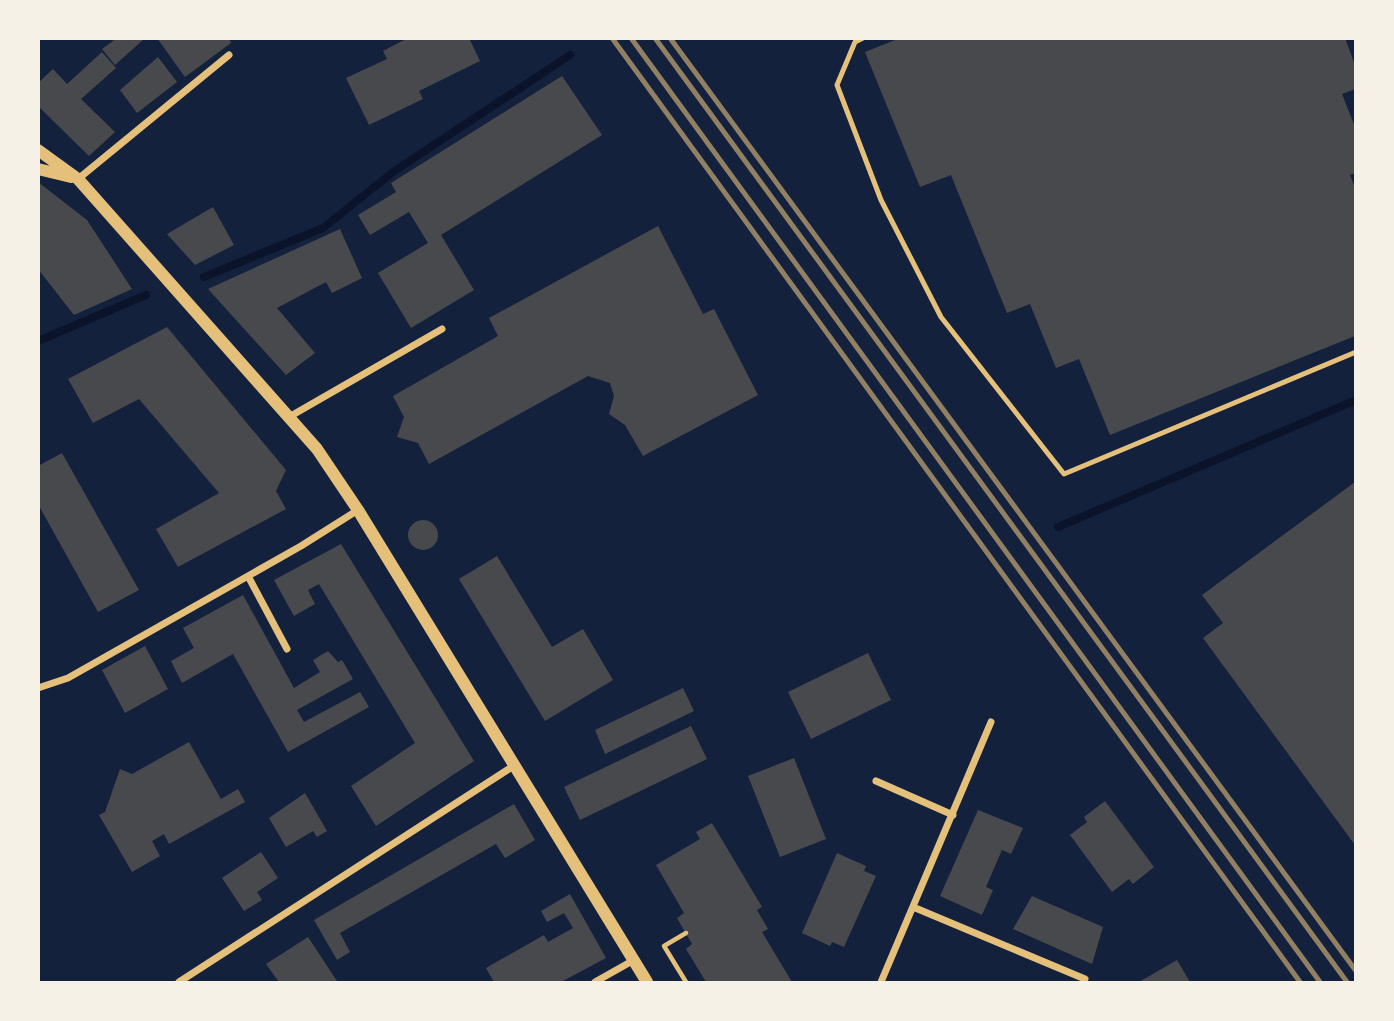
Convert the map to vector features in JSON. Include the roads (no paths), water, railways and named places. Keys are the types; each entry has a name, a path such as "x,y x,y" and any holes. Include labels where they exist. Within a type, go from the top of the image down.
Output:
{"street":[{"path":"78,178 229,55"},
{"path":"39,150 78,178 317,449 358,510 647,982"},
{"path":"38,169 78,178"},
{"path":"289,417 442,329"},
{"path":"38,688 68,678 358,510"},
{"path":"248,576 287,649"},
{"path":"881,982 991,722"},
{"path":"178,982 515,765"},
{"path":"876,781 953,815"},
{"path":"912,907 1086,979"},
{"path":"595,982 634,960"}],"lane":[{"path":"863,38 855,42 837,85 881,200 941,317 1064,474 1356,352"}],"waterway":[{"path":"204,277 323,228 393,172 570,55"},
{"path":"38,341 146,295"},
{"path":"1058,527 1356,400"}],"railway":[{"path":"612,38 1300,982"},
{"path":"631,38 1320,982"},
{"path":"655,38 1347,982"},
{"path":"670,38 1356,971"}]}
